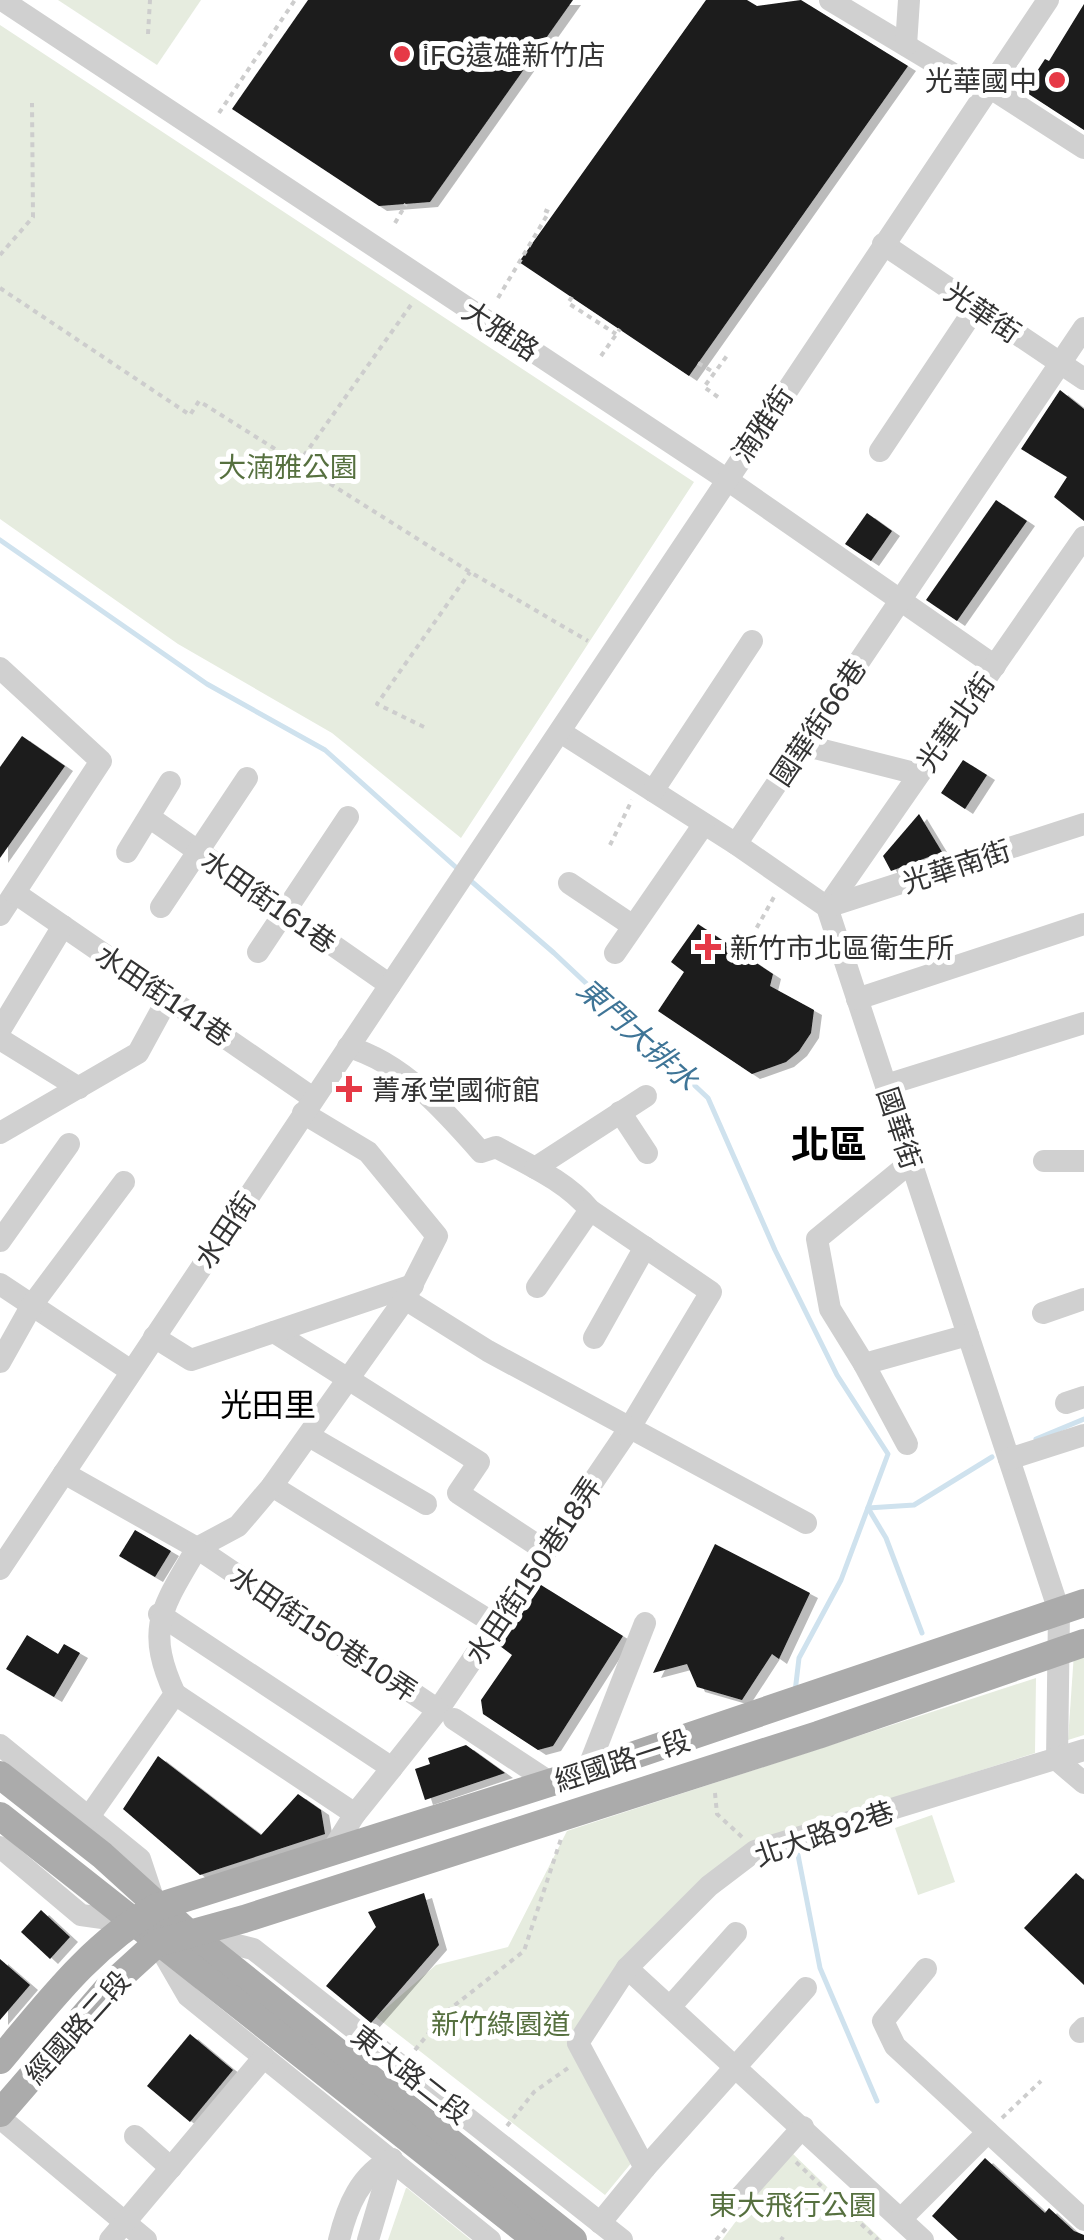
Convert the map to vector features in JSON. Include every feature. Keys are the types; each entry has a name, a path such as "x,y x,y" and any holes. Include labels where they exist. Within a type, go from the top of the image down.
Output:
{"main road":[{"name":"經國路一段","path":"156,1907 587,1772 1071,1607"},
{"name":"經國路一段","path":"157,1943 244,1919 818,1735 1084,1643"},
{"name":"東大路二段","path":"0,1776 102,1855 188,1933 573,2240"},
{"name":"東大路二段","path":"0,1816 537,2240"},
{"name":"經國路二段","path":"0,2060 85,1960 156,1907"},
{"name":"經國路二段","path":"0,2115 111,1985 157,1943"}],"street":[{"name":"大雅路","path":"2,0 726,478 995,666"},
{"path":"830,0 1084,148"},
{"path":"906,46 909,0"},
{"name":"湳雅街","path":"451,892 562,733 726,478 1048,0"},
{"name":"光華街","path":"883,244 1084,379"},
{"path":"880,452 976,307"},
{"name":"國華街66巷","path":"736,844 1084,328"},
{"name":"光華北街","path":"827,907 1084,536"},
{"path":"647,787 752,641"},
{"path":"0,668 102,761 0,916"},
{"path":"562,733 827,907"},
{"path":"803,745 918,774"},
{"path":"161,908 246,778"},
{"path":"128,852 170,782"},
{"name":"水田街161巷","path":"149,817 390,985"},
{"path":"258,952 348,817"},
{"path":"615,953 704,824"},
{"name":"光華南街","path":"827,907 1084,824"},
{"path":"569,883 633,926"},
{"name":"水田街","path":"0,1570 451,892"},
{"name":"水田街141巷","path":"15,893 168,998 368,1152 437,1236 409,1292"},
{"name":"國華街","path":"827,907 1009,1460 1071,1607 1057,1652 1057,1760"},
{"path":"858,998 1084,924"},
{"path":"0,1030 63,926"},
{"path":"0,1133 138,1053 168,998"},
{"path":"886,1085 1084,1023"},
{"path":"0,1039 79,1088"},
{"path":"348,1047 369,1053 439,1105 481,1152 496,1147 534,1168 578,1195 590,1210 645,1247 594,1338"},
{"path":"534,1168 646,1096"},
{"path":"620,1112 646,1153"},
{"path":"0,1241 69,1144"},
{"path":"1044,1161 1084,1161"},
{"path":"907,1444 830,1309 817,1239 911,1162"},
{"path":"0,1362 32,1305 124,1182"},
{"path":"537,1287 590,1210"},
{"name":"水田街150巷18弄","path":"446,1715 495,1624 628,1430 711,1292 645,1247"},
{"path":"0,1284 132,1371"},
{"path":"154,1337 190,1360 409,1292"},
{"path":"355,1814 175,1694 160,1661 159,1614 197,1548 238,1526 272,1486 409,1292"},
{"path":"409,1292 488,1351 806,1523"},
{"path":"1043,1313 1084,1299"},
{"path":"274,1332 479,1462 458,1493 546,1550"},
{"path":"864,1364 968,1335"},
{"path":"1009,1460 1084,1435"},
{"path":"309,1436 426,1504"},
{"name":"水田街150巷10弄","path":"64,1473 197,1548 446,1715 392,1768 331,1852"},
{"path":"272,1486 495,1624"},
{"path":"159,1614 392,1768"},
{"path":"587,1772 645,1624"},
{"path":"88,1818 175,1694"},
{"path":"446,1715 551,1783"},
{"path":"0,1745 140,1859 156,1907"},
{"name":"北大路92巷","path":"644,2168 578,2043 627,1968 709,1886 756,1852 1084,1750"},
{"path":"1057,1760 1084,1783"},
{"path":"0,1847 81,1915 131,1922"},
{"name":"東大路二段","path":"188,1933 253,1949 622,2240"},
{"path":"670,2006 736,1933"},
{"name":"東大路二段","path":"157,1943 188,1996 490,2240"},
{"path":"627,1968 923,2240"},
{"path":"926,1969 883,2021 895,2046 1084,2220"},
{"path":"600,2223 734,2065 806,1988"},
{"path":"118,2231 264,2057"},
{"path":"0,2115 118,2231 146,2240"},
{"path":"733,2205 803,2127"},
{"path":"900,2219 988,2132"},
{"path":"135,2136 171,2168"},
{"path":"338,2240 362,2182 372,2168 392,2159"},
{"path":"368,2240 392,2159"}],"path":[{"path":"148,34 150,0"},
{"path":"219,113 295,0"},
{"path":"0,255 33,217 32,104"},
{"path":"396,224 406,204"},
{"path":"498,298 549,212 544,210"},
{"path":"0,288 190,415 199,401 470,572 588,641"},
{"path":"572,297 568,303 618,332 600,356"},
{"path":"298,464 413,302"},
{"path":"718,397 704,387 729,354"},
{"path":"698,363 714,373"},
{"path":"424,727 377,704 470,572"},
{"path":"610,844 647,787"},
{"path":"742,954 784,878"},
{"path":"713,1777 717,1814 753,1847"},
{"path":"410,2057 446,2012 524,1950 566,1825"},
{"path":"504,2130 534,2092 576,2062"},
{"path":"988,2132 1041,2081"},
{"path":"789,2156 878,2240"},
{"path":"860,2240 867,2229"}],"green space":[{"path":"58,0 201,0 157,65"},
{"name":"大湳雅公園","path":"0,25 694,482 461,838 332,733 178,644 0,519"},
{"path":"1084,1650 1084,1735 1068,1740 1074,1653"},
{"name":"新竹綠園道","path":"1036,1678 1035,1753 751,1843 571,2041 633,2161 605,2195 376,2017 436,1965 508,1947 567,1831"},
{"path":"932,1815 955,1882 918,1895 895,1828"},
{"name":"東大飛行公園","path":"789,2150 882,2240 722,2240"},
{"path":"407,2188 471,2240 388,2240"}],"building":[{"name":"iFG遠雄新竹店","path":"308,0 573,0 430,202 379,206 232,109"},
{"path":"706,0 747,0 757,6 801,0 908,66 689,376 519,262"},
{"name":"光華國中","path":"1084,4 1084,130 1024,91 1045,59 1049,61"},
{"path":"1060,390 1084,409 1084,521 1054,497 1067,477 1021,449"},
{"path":"996,500 1027,521 957,621 926,600"},
{"path":"867,513 892,531 871,561 845,544"},
{"path":"22,736 65,766 0,858 0,767"},
{"path":"963,760 987,775 965,809 941,793"},
{"path":"919,814 942,852 891,871 883,856"},
{"path":"698,924 773,974 770,986 814,1010 811,1033 786,1062 752,1074 658,1011 684,972 671,962"},
{"path":"135,1530 171,1551 155,1577 119,1556"},
{"path":"715,1544 810,1593 779,1659 772,1654 742,1700 697,1687 687,1664 653,1673"},
{"path":"541,1585 623,1636 553,1746 538,1750 483,1714 481,1700 512,1655 500,1646"},
{"path":"27,1635 58,1654 64,1644 80,1653 54,1697 6,1669"},
{"path":"466,1745 505,1773 425,1800 415,1769 430,1764 428,1758"},
{"path":"158,1756 261,1835 298,1794 321,1810 325,1834 200,1875 123,1809"},
{"path":"1076,1873 1084,1880 1084,1985 1024,1928"},
{"path":"424,1893 439,1945 371,2023 326,1986 376,1927 368,1912"},
{"path":"41,1910 70,1937 50,1959 21,1932"},
{"path":"0,1959 30,1985 0,2020"},
{"path":"190,2034 233,2070 190,2122 147,2086"},
{"path":"985,2158 1045,2213 1049,2208 1084,2235 1084,2240 958,2240 932,2216"}],"waterway":[{"name":"東門大排水","path":"0,540 207,684 325,750 459,870"},
{"name":"東門大排水","path":"471,881 708,1098 775,1250 837,1375 888,1454 841,1580 799,1658 795,1692"},
{"path":"1036,1439 1084,1419"},
{"name":"東門大排水","path":"922,1633 886,1538 868,1508 914,1505 992,1457"},
{"name":"東門大排水","path":"798,1855 820,1968 877,2101"}],"place":[{"name":"iFG遠雄新竹店","path":"402,54"},
{"name":"光華國中","path":"1057,80"},
{"name":"新竹市北區衛生所","path":"708,947"},
{"name":"菁承堂國術館","path":"349,1089"}],"district":[{"name":"北區","path":"829,1143"},
{"name":"光田里","path":"268,1404"}]}
